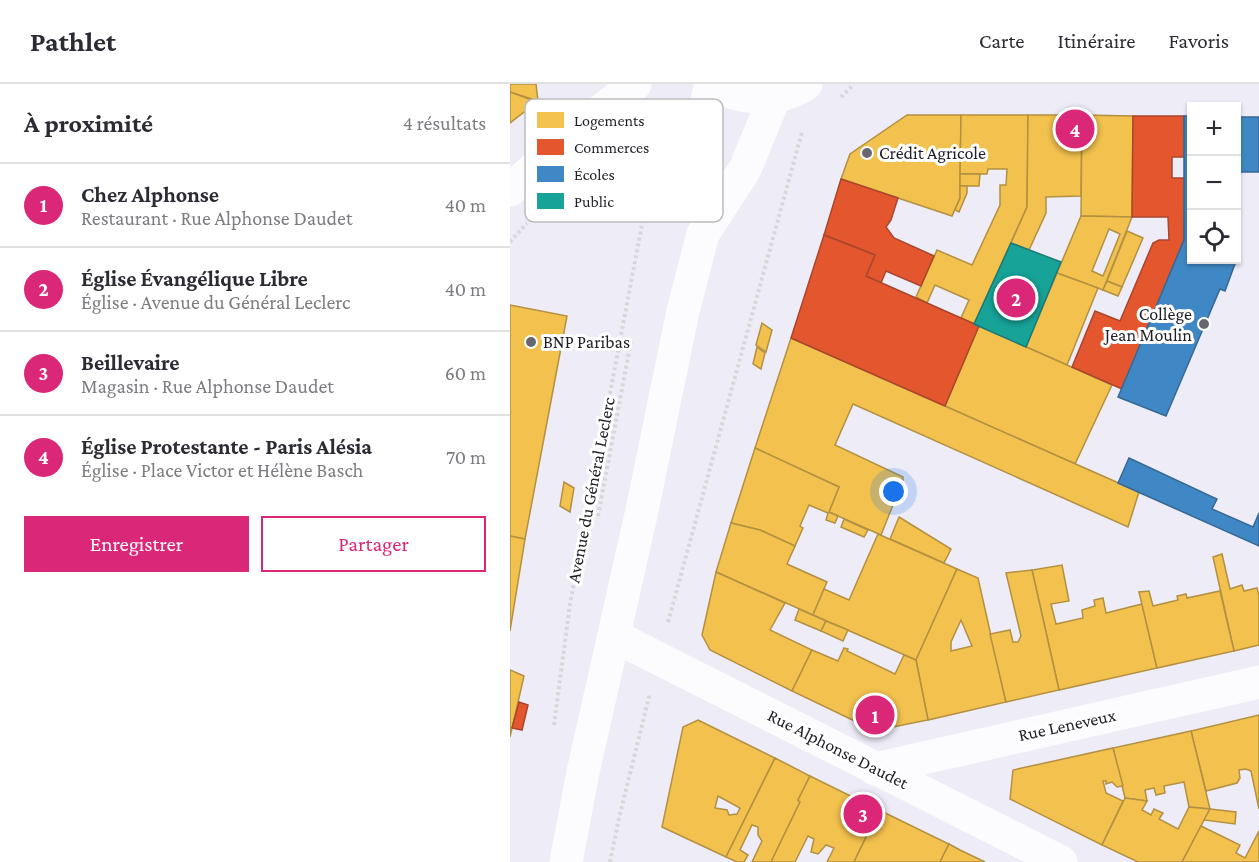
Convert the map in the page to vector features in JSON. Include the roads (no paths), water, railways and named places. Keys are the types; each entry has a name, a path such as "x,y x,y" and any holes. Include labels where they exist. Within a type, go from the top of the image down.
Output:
{"main road":[{"path":"615,99 634,84"},
{"path":"711,84 729,93 755,98 775,96 806,84"},
{"path":"723,204 745,169 775,96"},
{"path":"510,190 525,177"},
{"path":"566,862 583,772 683,310 704,234 712,222"},
{"name":"Rue Alphonse Daudet","path":"614,636 1061,862"},
{"name":"Rue Leneveux","path":"875,769 1259,682"}],"lane":[{"path":"701,99 704,84"},
{"path":"701,222 704,234"}],"place":[{"name":"Église Protestante - Paris Alésia","path":"1075,129"},
{"name":"Crédit Agricole","path":"867,153"},
{"name":"Église Évangélique Libre","path":"1016,298"},
{"name":"Collège Jean Moulin","path":"1204,324"},
{"name":"BNP Paribas","path":"531,342"},
{"name":"Chez Alphonse","path":"875,715"},
{"name":"Beillevaire","path":"863,814"}]}
